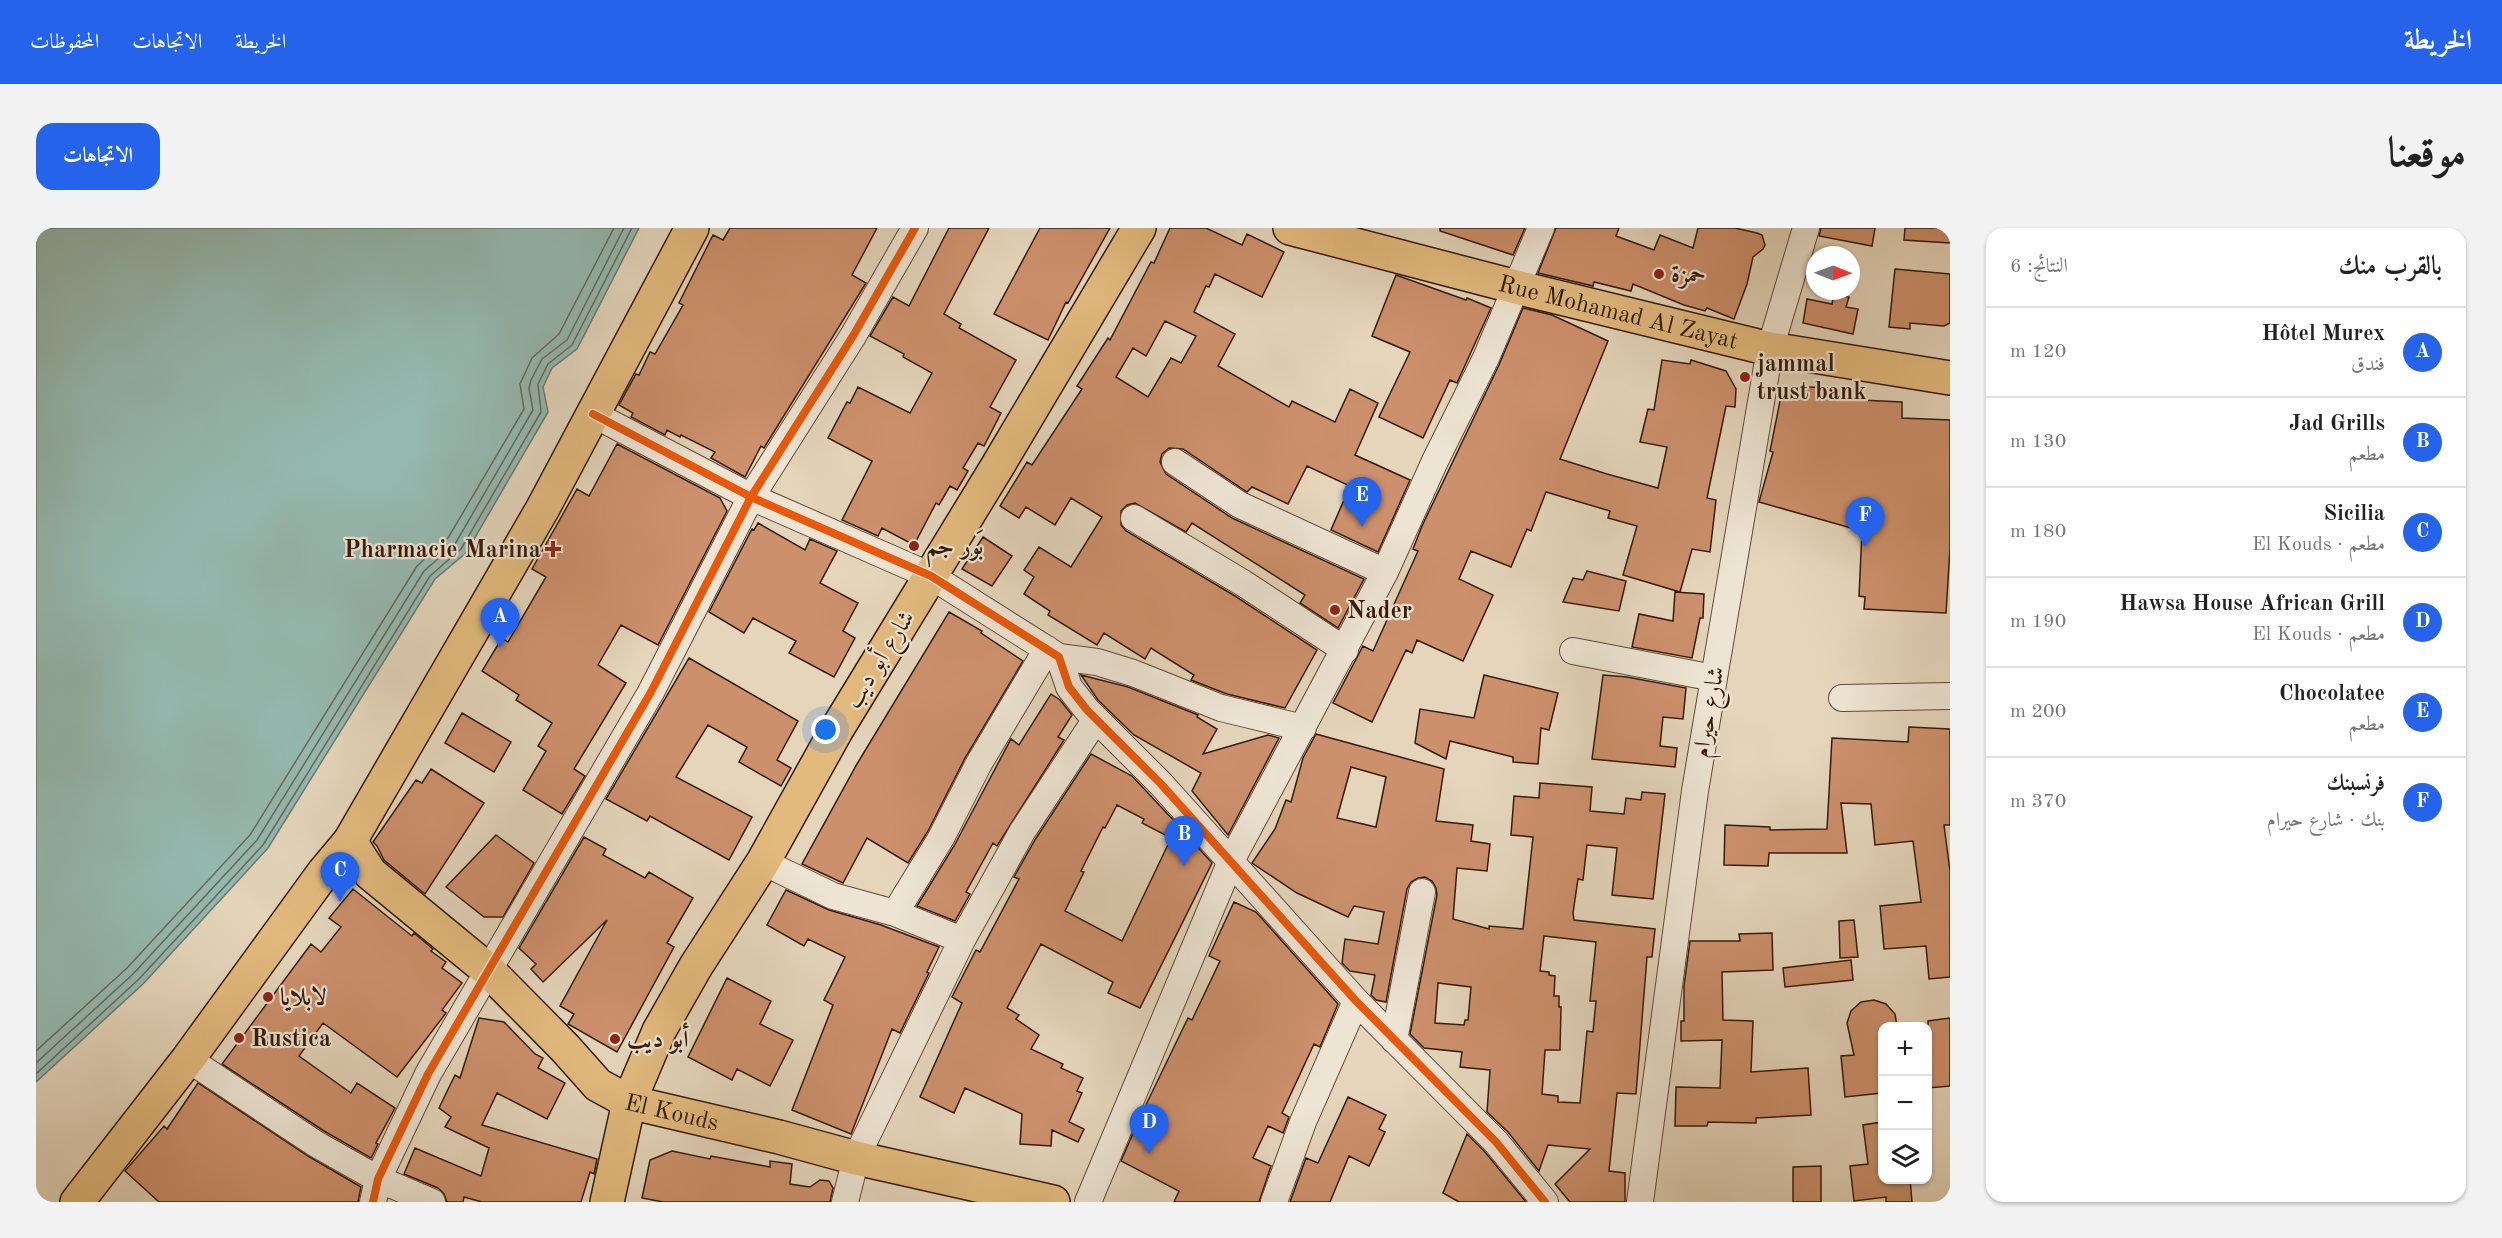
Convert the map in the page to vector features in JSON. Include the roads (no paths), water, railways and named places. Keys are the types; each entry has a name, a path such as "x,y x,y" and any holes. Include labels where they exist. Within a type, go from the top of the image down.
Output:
{"main road":[{"path":"77,1202 188,1059 324,872 350,841 472,633 692,228"},
{"name":"شارع أبو ديب","path":"608,1202 629,1102 659,1031 696,966 763,862 837,729 1139,228"},
{"name":"Rue Mohamad Al Zayat","path":"1290,228 1516,288 1770,349 1950,378"},
{"name":"El Kouds","path":"350,841 370,873 489,971 598,1085 629,1102 779,1137 856,1158 1053,1202"},
{"path":"324,872 370,873"}],"street":[{"path":"376,1191 428,1074 651,692 751,497 853,336 915,228"},
{"path":"1088,1202 1231,861 1346,650 1385,573 1435,461 1486,358 1541,228"},
{"name":"شارع حيرام","path":"1640,1202 1695,791 1770,349 1806,228"},
{"path":"593,414 751,497 931,576 1053,653 1097,662 1134,673 1221,708 1303,728"},
{"path":"1175,462 1240,505 1385,573"},
{"path":"1134,518 1243,583 1346,650"},
{"path":"1573,651 1714,678"},
{"path":"1053,653 1069,687 1096,719 1161,784 1356,1001 1496,1142 1545,1202"},
{"path":"896,913 941,838 978,765 1053,653"},
{"path":"1842,698 1950,696"},
{"path":"845,1202 856,1158 962,940 1022,832 1096,719"},
{"path":"763,862 833,896 896,913 962,940"},
{"path":"1394,1040 1422,892"},
{"path":"1274,1202 1303,1122 1356,1001"},
{"path":"188,1059 316,1144 376,1191 432,1202"}],"water":[{"path":"36,228 639,228 577,349 552,368 543,387 548,412 466,553 435,579 268,848 143,984 36,1082"}],"place":[{"name":"حمزة","path":"1659,274"},
{"name":"jammal trust bank","path":"1745,377"},
{"name":"Chocolatee","path":"1362,527"},
{"name":"بَور جم","path":"914,546"},
{"name":"فرنسبنك","path":"1865,547"},
{"name":"Pharmacie Marina","path":"553,549"},
{"name":"Nader","path":"1335,610"},
{"name":"Hôtel Murex","path":"500,648"},
{"name":"Jad Grills","path":"1184,866"},
{"name":"Sicilia","path":"340,902"},
{"name":"لابلايا","path":"268,997"},
{"name":"Rustica","path":"239,1038"},
{"name":"أبو ديب","path":"615,1039"},
{"name":"Hawsa House African Grill","path":"1149,1154"}]}
